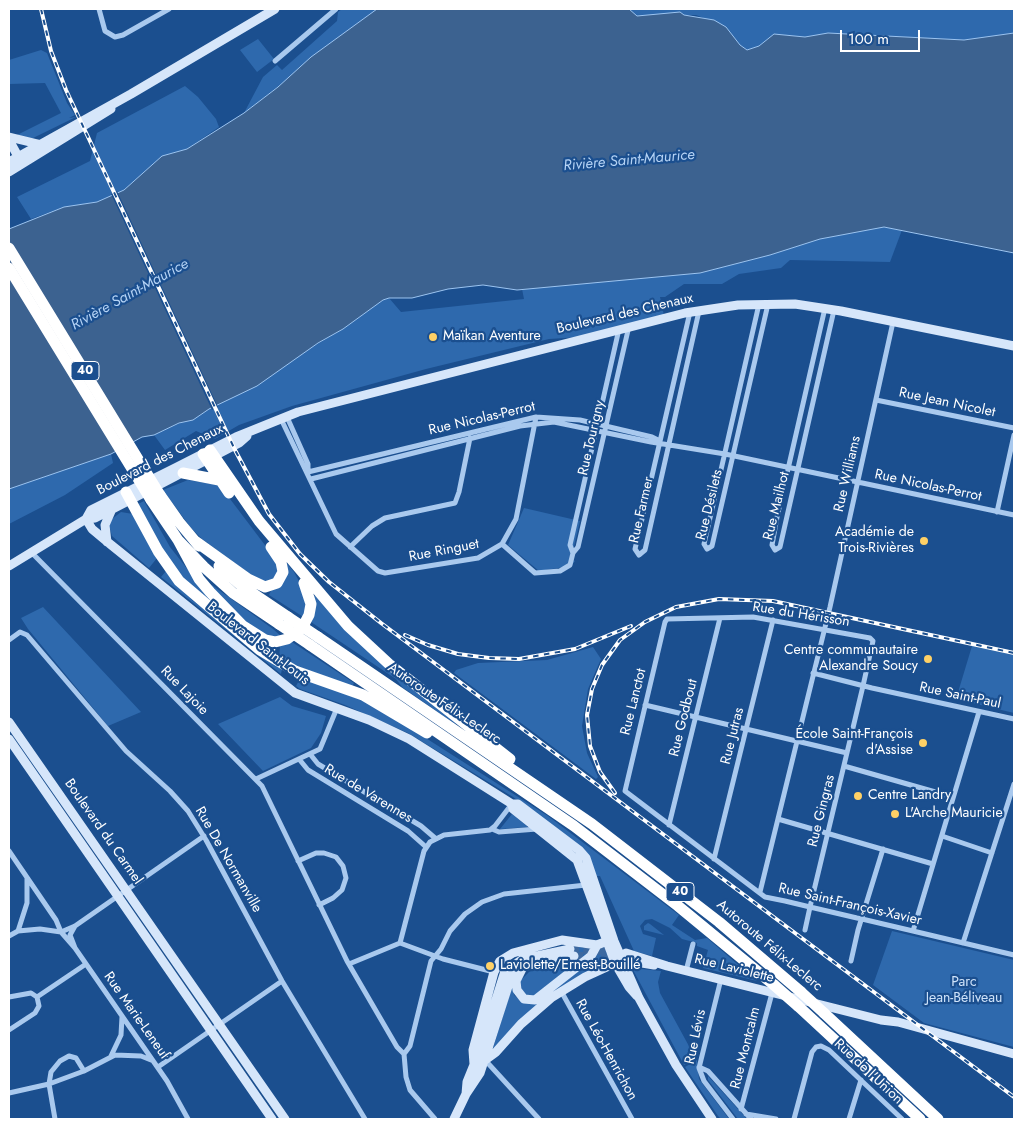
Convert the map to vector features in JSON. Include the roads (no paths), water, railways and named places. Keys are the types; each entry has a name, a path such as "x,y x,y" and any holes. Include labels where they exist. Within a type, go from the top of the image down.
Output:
{"highway":[{"name":"Autoroute Félix-Leclerc","path":"9,248 156,497 178,540 223,585 284,621 555,797 668,882 801,992 938,1119"},
{"name":"Autoroute Félix-Leclerc","path":"9,268 156,497 195,541 232,578 284,621"},
{"path":"195,541 260,586 272,586 282,577 283,567 280,559 219,480 208,455"},
{"path":"208,455 289,558 328,605 363,642 555,797"},
{"path":"183,473 219,480"},
{"path":"128,496 163,560 179,581 193,595 268,656 296,671 340,685 363,696 501,774"},
{"path":"178,540 198,579 247,629 269,641 283,641 294,636 304,626 310,611 309,593 289,558"},
{"name":"Autoroute Félix-Leclerc","path":"314,641 617,858 773,989 798,1006 920,1119"}],"street":[{"path":"99,9 105,32 117,36 169,9"},
{"path":"9,172 39,144 132,94 275,9"},
{"path":"276,61 336,9"},
{"path":"9,162 20,160 102,116 132,94"},
{"path":"9,139 39,144"},
{"path":"9,139 20,160"},
{"name":"Boulevard des Chenaux","path":"9,566 86,519 95,518 112,509 128,496 208,455 239,443 250,433 284,418 619,328 695,311 764,303 830,309 1014,346"},
{"name":"Rue Désilets","path":"764,303 734,456 712,546 707,550 704,544 764,303"},
{"name":"Rue Mailhot","path":"830,309 780,547 775,550 772,545 789,468 830,309"},
{"name":"Rue Farmer","path":"695,311 669,443 645,550 639,554 636,549 695,311"},
{"name":"Rue Williams","path":"760,892 814,673 893,322"},
{"name":"Rue Tourigny","path":"502,544 529,570 538,574 567,568 571,563 573,553 578,547 629,326"},
{"name":"Rue Tourigny","path":"573,553 570,545 619,328"},
{"name":"Rue Jean Nicolet","path":"876,400 1014,428"},
{"name":"Rue Nicolas-Perrot","path":"308,472 470,432 564,417 605,428 652,437 661,442 1014,515"},
{"name":"Rue Ringuet","path":"284,418 302,466 308,472 331,526 338,537 378,571 385,573 478,558 502,544 511,531 516,519 536,420"},
{"name":"Rue Nicolas-Perrot","path":"311,479 536,420"},
{"path":"350,547 372,526 385,518 455,503 460,492 470,432"},
{"path":"997,512 1014,435"},
{"name":"Boulevard des Chenaux","path":"86,519 91,510 183,473 208,455"},
{"path":"107,542 106,524 112,509"},
{"name":"Boulevard Saint-Louis","path":"86,519 92,529 107,542 295,693 337,708 409,739 512,804 518,804 583,854 610,940"},
{"name":"Rue Lajoie","path":"31,552 256,779 267,794 349,964 397,1047 404,1054"},
{"name":"Rue du Hérisson","path":"666,620 751,617 824,629 872,640"},
{"name":"Rue Godbout","path":"669,825 720,618"},
{"name":"Rue Lanctot","path":"625,790 666,620"},
{"name":"Rue Jutras","path":"714,859 773,620"},
{"name":"Rue De Normanville","path":"9,640 20,632 27,635 123,748 176,797 204,836 282,981 365,1119"},
{"name":"Rue Gingras","path":"805,930 863,686 872,640"},
{"name":"Rue Saint-Paul","path":"814,673 1014,720"},
{"path":"645,705 847,753"},
{"path":"256,779 310,754 322,745 337,708"},
{"path":"913,931 979,712"},
{"name":"Boulevard du Carmel","path":"9,722 285,1119"},
{"name":"Boulevard du Carmel","path":"9,739 272,1119"},
{"name":"Rue de Varennes","path":"310,754 318,764 421,826 435,838"},
{"name":"Rue de Varennes","path":"299,759 308,770 412,834 426,847"},
{"path":"844,766 953,798"},
{"path":"963,943 1014,784"},
{"name":"Rue Saint-François-Xavier","path":"625,790 765,896 1014,955"},
{"path":"492,829 512,804"},
{"name":"Boulevard Saint-Louis","path":"512,804 513,810 574,856 610,940 623,959 639,998 676,1065 708,1117"},
{"path":"778,819 933,864"},
{"path":"73,832 82,826"},
{"path":"400,944 426,847 435,838 492,829 499,832 537,829"},
{"path":"9,936 18,931 40,929 61,932 75,926 204,836"},
{"path":"942,836 992,853"},
{"path":"851,961 883,849"},
{"path":"298,860 316,853 324,853 336,857 343,866 346,878 342,890 333,898 319,905"},
{"path":"10,854 56,920 61,932"},
{"path":"18,931 27,903 27,877"},
{"path":"435,1119 416,1100 410,1090 406,1077 404,1054 410,1046 431,962 457,922 474,907 486,900 517,891 586,885"},
{"path":"75,926 70,935 75,948"},
{"name":"Rue Marie-Leneuf","path":"61,932 75,948 158,1067 188,1119"},
{"path":"474,1064 473,1050 494,972 500,961 509,955 566,940 597,945 610,940"},
{"path":"349,964 400,944 494,972"},
{"path":"686,971 693,944"},
{"path":"523,967 516,981 517,990 524,999 535,1000 591,956 597,945"},
{"path":"454,1119 466,1094 475,1084 485,1060 508,982 514,972 523,967 572,952 523,958 507,969 502,977 467,1082 466,1094"},
{"path":"165,964 174,958"},
{"path":"485,1060 496,1052 531,1015 561,991 623,959"},
{"name":"Rue Laviolette","path":"623,959 667,966 773,989 882,1020 942,1033 1014,1054"},
{"path":"37,998 86,964"},
{"name":"Rue Lévis","path":"721,979 699,1067 704,1081 733,1119"},
{"path":"158,1067 282,981"},
{"name":"Rue Montcalm","path":"741,1109 773,989"},
{"name":"Rue Léo-Henrichon","path":"561,991 632,1119"},
{"path":"9,998 27,992 37,998 39,1006 35,1013 9,1030"},
{"path":"111,1056 121,1034 121,1015"},
{"name":"Rue de l'Union","path":"794,1119 811,1054 818,1046 827,1048 902,1119"},
{"path":"9,1093 49,1084 84,1071 111,1056 141,1056 154,1062"},
{"path":"55,1119 49,1084 52,1070 66,1057 76,1058 84,1071"},
{"path":"485,1060 539,1119"},
{"path":"699,1067 708,1070 751,1119"},
{"path":"849,1119 861,1080"},
{"path":"258,1098 267,1092"},
{"path":"746,1114 776,1119"}],"water":[{"name":"Rivière Saint-Maurice","path":"377,9 629,9 637,16 680,12 684,15 714,20 726,27 740,45 747,50 759,46 774,34 805,37 828,33 964,40 1014,33 1014,253 884,227 820,239 770,255 700,273 517,290 483,285 448,289 412,298 389,298 383,300 343,329 318,343 257,386 209,409 193,420 179,423 154,435 142,437 111,454 9,489 9,229 64,207 97,202 124,190 162,156 187,149 244,113 278,87 311,57"}],"tunnel":[{"path":"570,949 616,951"},
{"path":"574,956 618,959"}],"railway":[{"path":"41,9 51,51 66,90 235,450 269,514 300,554 329,582 381,623 1014,1097"},
{"path":"615,793 600,772 590,746 587,715 592,689 602,665 620,640 645,622 676,607 719,599 773,601 1014,653"},
{"path":"405,635 428,645 458,654 519,659 575,649 631,626"}],"place":[{"name":"Maïkan Aventure","path":"433,337"},
{"name":"Académie de Trois-Rivières","path":"924,541"},
{"name":"Centre communautaire Alexandre Soucy","path":"928,659"},
{"name":"École Saint-François d'Assise","path":"923,743"},
{"name":"Centre Landry","path":"858,796"},
{"name":"L'Arche Mauricie","path":"895,814"},
{"name":"Laviolette/Ernest-Bouillé","path":"490,966"}],"park label":[{"name":"Parc Jean-Béliveau","path":"964,992"}]}
